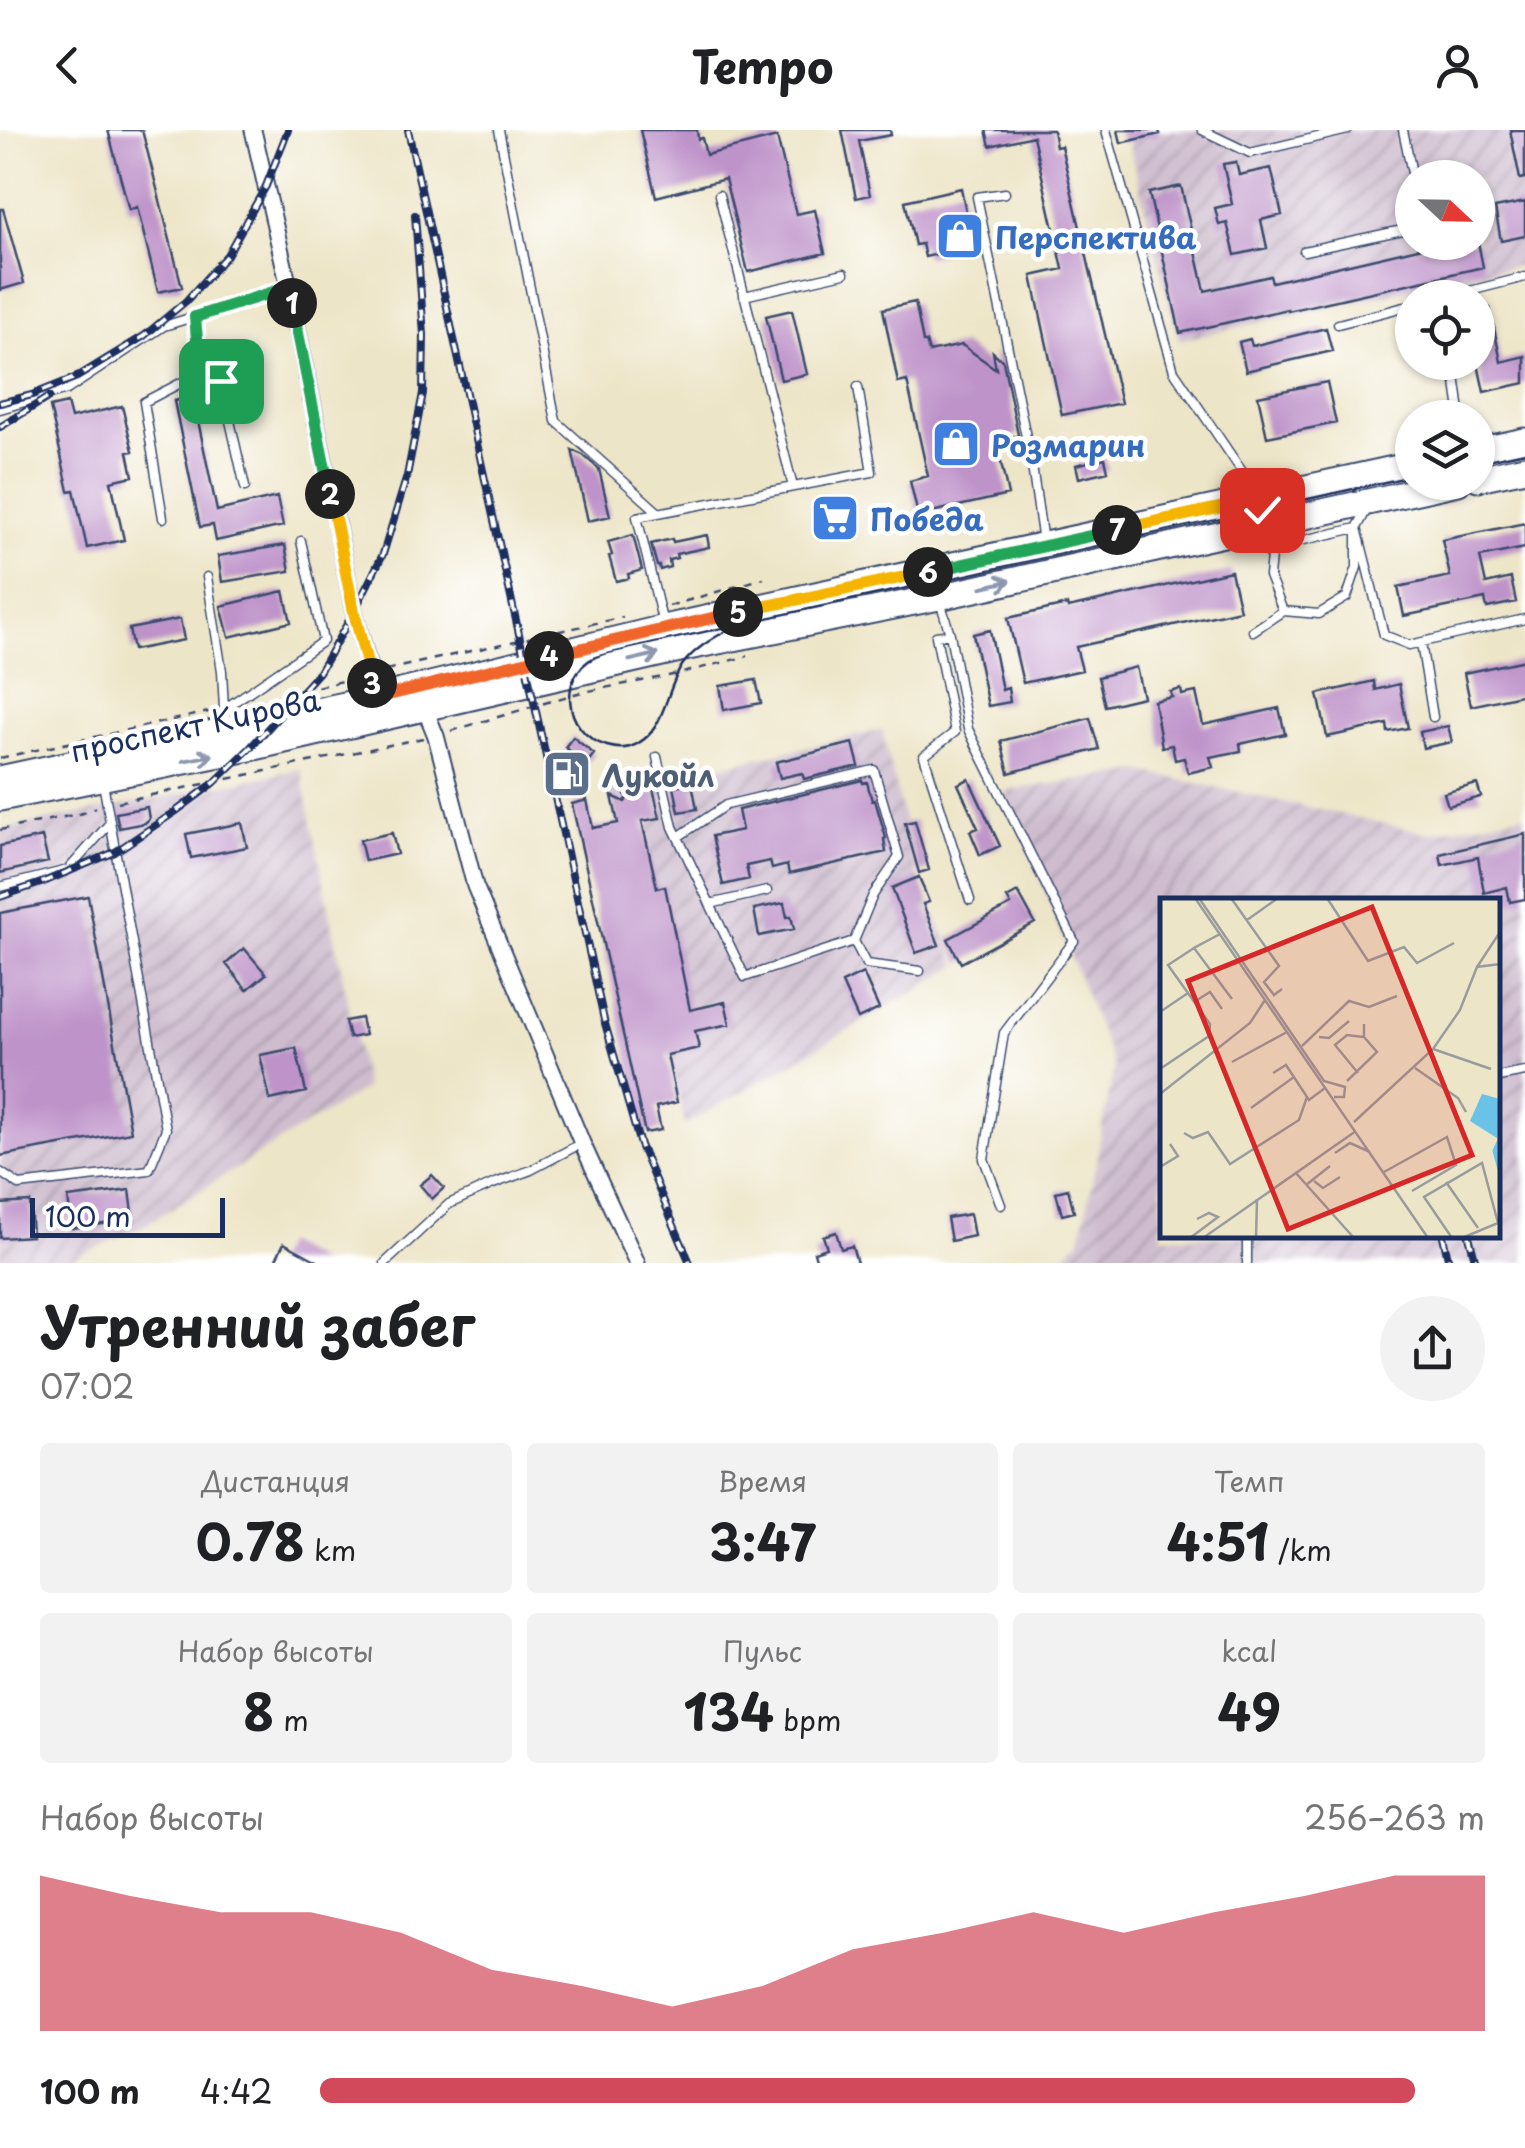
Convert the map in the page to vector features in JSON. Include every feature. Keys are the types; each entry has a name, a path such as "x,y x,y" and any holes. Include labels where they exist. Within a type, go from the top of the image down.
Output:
{"main road":[{"path":"1495,447 1525,441"},
{"name":"проспект Кирова","path":"0,779 100,768 425,709 728,638 939,596 1262,512 1368,474 1395,468"},
{"path":"1495,474 1525,468"},
{"path":"1368,474 1370,502"},
{"name":"проспект Кирова","path":"0,798 100,768 228,719 376,698 664,628 1044,546 1262,512 1395,496"}],"street":[{"path":"253,130 289,287 354,612 376,698"},
{"path":"425,709 436,736 475,886 582,1143 637,1263"}],"lane":[{"path":"499,130 556,421 658,512"},
{"path":"1106,130 1174,371 1262,512"},
{"path":"1202,130 1250,153 1348,130"},
{"path":"1403,130 1409,160"},
{"path":"1005,193 978,196 1032,466 1044,546"},
{"path":"719,195 793,487"},
{"path":"1304,251 1395,232"},
{"path":"744,296 844,272"},
{"path":"1495,284 1525,277"},
{"path":"0,409 67,390 164,326 289,287"},
{"path":"1338,324 1395,309"},
{"path":"195,317 200,372"},
{"path":"200,372 221,381 245,488"},
{"path":"163,518 144,402 200,372"},
{"path":"664,628 638,518 872,472 858,386"},
{"path":"1253,632 1283,611 1319,614 1347,597 1356,567 1357,528 1370,502"},
{"path":"1283,611 1269,576 1271,556 1282,545 1357,528"},
{"path":"1357,528 1384,635 1410,646 1525,618"},
{"path":"228,719 324,640 301,541"},
{"path":"207,578 228,719"},
{"path":"939,596 968,729 1074,941 1004,1032 984,1159 1001,1205"},
{"path":"950,634 936,636 955,732 924,756 970,900"},
{"path":"1421,643 1434,717"},
{"path":"657,757 673,827 744,977 854,941 873,895 899,857 874,770 726,805 678,837"},
{"path":"0,1172 19,1185 149,1170 166,1128 100,768"},
{"path":"0,886 68,870 110,823"},
{"path":"710,904 767,890"},
{"path":"854,941 866,964 920,971"},
{"path":"1500,1077 1525,1072"},
{"path":"385,1263 449,1204 531,1170 582,1143"}],"path":[{"path":"0,830 436,736 578,693 747,656"}],"shaded area":[{"path":"1125,130 1525,130 1525,264 1452,280 1395,280 1395,293 1179,340"},
{"path":"882,730 917,875 958,966 685,1125 610,791"},
{"path":"301,769 365,1088 143,1226 63,1263 0,1263 0,830"},
{"path":"1139,771 1428,833 1525,814 1525,1263 1053,1263 1081,1239 1114,1067 1005,791"}],"building":[{"path":"108,130 142,130 182,287 158,292 137,207 129,210"},
{"path":"640,130 697,130 706,155 777,137 796,214 815,210 825,253 748,272 725,179 656,197"},
{"path":"842,130 890,130 891,135 859,141 870,195 856,198"},
{"path":"986,130 1053,130 1056,147 1061,146 1121,403 1062,415 1032,276 1063,269 1033,136 990,146"},
{"path":"1118,130 1159,130 1160,134 1121,143"},
{"path":"1510,130 1525,130 1525,178 1520,179"},
{"path":"1236,162 1239,175 1271,168 1282,215 1261,220 1267,248 1235,255 1227,223 1219,225 1215,208 1232,204 1223,164"},
{"path":"1181,186 1205,291 1270,276 1272,282 1395,253 1395,260 1482,260 1483,267 1425,280 1395,280 1395,287 1180,333 1149,193"},
{"path":"961,188 973,246 925,257 922,244 915,245 905,201"},
{"path":"1525,202 1525,236 1501,241 1495,208"},
{"path":"0,209 24,283 0,290"},
{"path":"915,302 923,342 929,352 962,345 996,369 993,352 1003,361 1018,435 996,440 1008,495 918,515 910,481 928,476 907,381 898,383 883,309"},
{"path":"792,310 807,374 781,380 766,316"},
{"path":"1326,328 1332,351 1246,371 1239,342 1250,339 1252,346"},
{"path":"1495,333 1501,362 1525,356 1525,383 1484,392 1481,380 1495,380"},
{"path":"1327,382 1336,423 1267,437 1258,396"},
{"path":"193,397 217,511 277,497 283,526 216,541 213,525 200,527 174,401"},
{"path":"67,403 71,418 122,406 133,451 128,452 133,476 111,481 124,540 87,548 50,407"},
{"path":"572,450 599,469 610,516 588,521"},
{"path":"1105,458 1108,471 1079,478 1076,465"},
{"path":"1525,523 1525,548 1480,557 1486,584 1511,578 1516,602 1487,608 1485,599 1404,616 1398,587 1450,576 1442,540"},
{"path":"633,535 642,570 616,581 608,542"},
{"path":"707,535 709,547 676,554 677,558 669,560 670,567 660,570 657,566 651,544"},
{"path":"285,545 290,571 222,582 218,556"},
{"path":"1231,571 1240,610 1076,647 1082,670 1023,683 1008,618"},
{"path":"284,591 291,622 229,637 221,606"},
{"path":"180,619 184,640 133,650 129,629"},
{"path":"990,630 1002,690 1008,688 1010,702 988,706 973,634"},
{"path":"1525,660 1525,694 1471,706 1464,673"},
{"path":"1136,667 1143,697 1105,706 1098,677"},
{"path":"756,680 761,703 724,710 720,686"},
{"path":"1374,681 1375,690 1399,684 1408,728 1388,732 1387,724 1327,737 1318,694"},
{"path":"1181,689 1182,695 1196,692 1203,725 1279,708 1285,734 1240,744 1241,751 1210,757 1213,767 1188,773 1184,758 1175,760 1172,745 1162,747 1154,701 1172,697 1170,692"},
{"path":"1090,718 1099,749 1009,773 1001,741"},
{"path":"1448,726 1452,742 1423,748 1420,732"},
{"path":"573,737 594,754 586,764 565,747"},
{"path":"853,743 859,766 804,779 802,773 780,778 776,762"},
{"path":"969,779 1000,846 980,855 970,831 978,828 958,784"},
{"path":"862,780 867,782 872,801 875,800 886,852 789,874 787,865 772,869 770,861 746,866 749,879 723,885 712,836 742,830 738,810"},
{"path":"692,783 697,809 679,812 674,786"},
{"path":"652,784 660,818 642,821 657,888 665,886 690,1010 725,1002 730,1024 695,1031 699,1048 667,1055 677,1102 656,1107 661,1130 645,1133 572,804 587,800 593,828 618,823 612,796 625,802 628,797 621,791"},
{"path":"1477,784 1481,797 1448,806 1444,793"},
{"path":"147,807 149,819 145,823 119,828 116,813"},
{"path":"915,821 929,870 919,873 905,823"},
{"path":"242,823 247,847 191,858 186,834"},
{"path":"392,833 397,854 365,861 360,840"},
{"path":"1525,834 1525,899 1510,902 1507,887 1484,893 1478,857 1442,865 1440,854"},
{"path":"42,837 48,862 0,873 0,846"},
{"path":"919,877 929,902 923,904 939,945 916,953 892,888"},
{"path":"1018,892 1035,923 961,963 948,939 1011,905 1007,898"},
{"path":"88,896 131,1132 0,1156 0,913"},
{"path":"784,903 794,929 759,936 754,909"},
{"path":"244,948 266,974 247,990 226,964"},
{"path":"863,973 879,1009 858,1019 842,983"},
{"path":"361,1018 365,1035 349,1038 345,1021"},
{"path":"296,1048 306,1092 270,1100 260,1055"},
{"path":"432,1175 444,1188 432,1199 420,1185"},
{"path":"1068,1189 1074,1212 1062,1215 1056,1192"},
{"path":"130,1190 134,1220 72,1228 68,1198"},
{"path":"30,1202 32,1236 0,1238 0,1204"},
{"path":"970,1214 974,1236 951,1241 947,1218"},
{"path":"836,1232 841,1249 852,1246 857,1263 817,1263 814,1252 827,1248 823,1236"},
{"path":"284,1243 321,1263 274,1263"}],"tram line":[{"path":"1495,458 1525,452"},
{"path":"726,631 683,664 658,723 642,741 627,748 610,747 580,728 573,715 571,686 577,672 603,654 1395,480"}],"railway":[{"path":"0,403 77,377 144,336 186,301 227,255 266,186 288,130"},
{"path":"408,130 604,1020 640,1145 690,1263"},
{"path":"0,897 115,852 175,812 214,783 319,672 383,554 407,476 423,393 424,335 415,215"},
{"path":"0,427 49,397"},
{"path":"1443,1238 1449,1263"},
{"path":"1470,1238 1476,1263"}],"place":[{"name":"Перспектива","path":"960,236"},
{"name":"Розмарин","path":"956,444"},
{"name":"Победа","path":"835,518"},
{"name":"Лукойл","path":"567,774"}],"route":[{"path":"221,381 200,372 195,317 289,287 354,612 376,698 664,628 1260,499 1262,510"}]}
